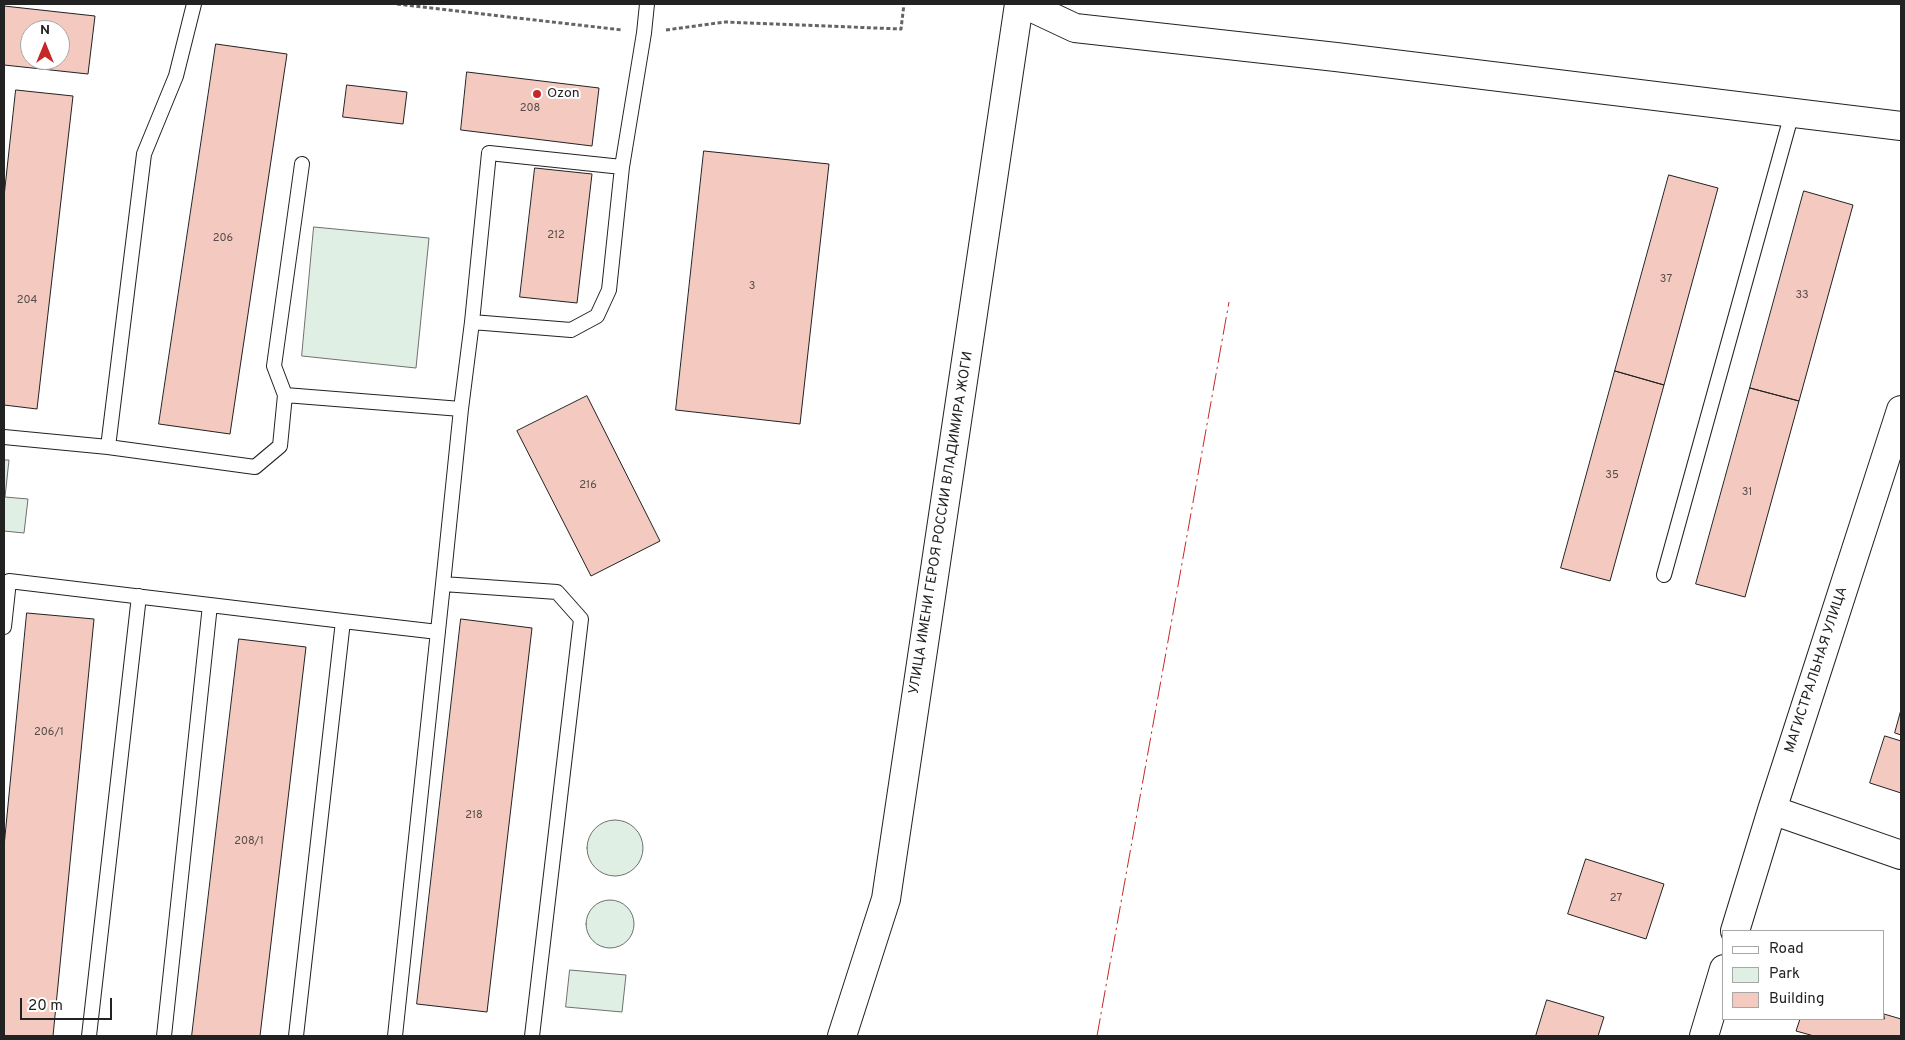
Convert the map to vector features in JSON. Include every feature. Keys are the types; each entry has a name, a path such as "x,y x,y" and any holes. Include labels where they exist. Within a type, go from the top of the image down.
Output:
{"street":[{"name":"УЛИЦА ИМЕНИ ГЕРОЯ РОССИИ ВЛАДИМИРА ЖОГИ","path":"842,1036 886,899 1019,4"},
{"path":"1024,4 1075,28 1346,58 1901,126"},
{"name":"МАГИСТРАЛЬНАЯ УЛИЦА","path":"1735,930 1901,410"},
{"path":"1772,810 1901,855"},
{"path":"1704,1036 1722,976"}],"lane":[{"path":"108,447 144,154 176,76 194,4"},
{"path":"472,322 571,330 597,316 609,290 622,167 647,4"},
{"path":"1664,575 1792,113"},
{"path":"395,1036 489,153 622,167"},
{"path":"4,437 108,447 255,467 280,446 286,395 274,366 302,164"},
{"path":"286,395 461,409"},
{"path":"4,627 9,581 438,632"},
{"path":"443,584 557,592 581,620 532,1036"},
{"path":"89,1036 139,596"},
{"path":"164,1036 210,605"},
{"path":"296,1036 343,621"}],"path":[{"path":"397,4 644,33 725,22 901,29 904,4"}],"green space":[{"path":"314,227 429,238 416,368 302,356"},
{"path":"4,460 9,460 5,497 28,499 24,533 4,531"},
{"path":"615,820 630,825 638,833 643,848 638,863 630,871 615,876 600,871 592,863 587,848 592,833 600,825"},
{"path":"610,900 619,902 627,907 632,915 634,924 632,933 627,941 619,946 610,948 601,946 593,941 588,933 586,924 588,915 593,907 601,902"},
{"path":"570,970 626,975 622,1012 566,1007"}],"building":[{"path":"4,6 95,16 88,74 51,70 70,70 70,20 20,20 20,67 4,65"},
{"path":"216,44 287,54 230,434 159,424"},
{"path":"467,72 599,88 592,146 461,130"},
{"path":"347,85 407,92 403,124 343,117"},
{"path":"16,90 73,96 37,409 4,405 4,197"},
{"path":"704,151 829,164 800,424 676,410"},
{"path":"535,168 592,174 577,303 520,297"},
{"path":"1669,175 1718,188 1664,385 1615,371"},
{"path":"1804,191 1853,205 1799,401 1750,388"},
{"path":"1615,371 1664,385 1610,581 1561,568"},
{"path":"1750,388 1799,401 1745,597 1696,584"},
{"path":"587,396 660,541 591,576 517,431"},
{"path":"27,613 94,619 53,1036 4,1036 4,847"},
{"path":"461,619 532,628 487,1012 417,1004"},
{"path":"239,639 306,647 260,1036 192,1036"},
{"path":"1901,710 1901,735 1895,733"},
{"path":"1885,736 1901,741 1901,793 1870,783"},
{"path":"1586,859 1664,884 1646,939 1568,914"},
{"path":"1547,1000 1604,1017 1598,1036 1536,1036"},
{"path":"1885,1014 1901,1019 1901,1036 1814,1036 1796,1031 1800,1020 1885,1020"}],"power":[{"path":"1097,1036 1229,302"}],"place":[{"name":"Ozon","path":"537,94"}]}
